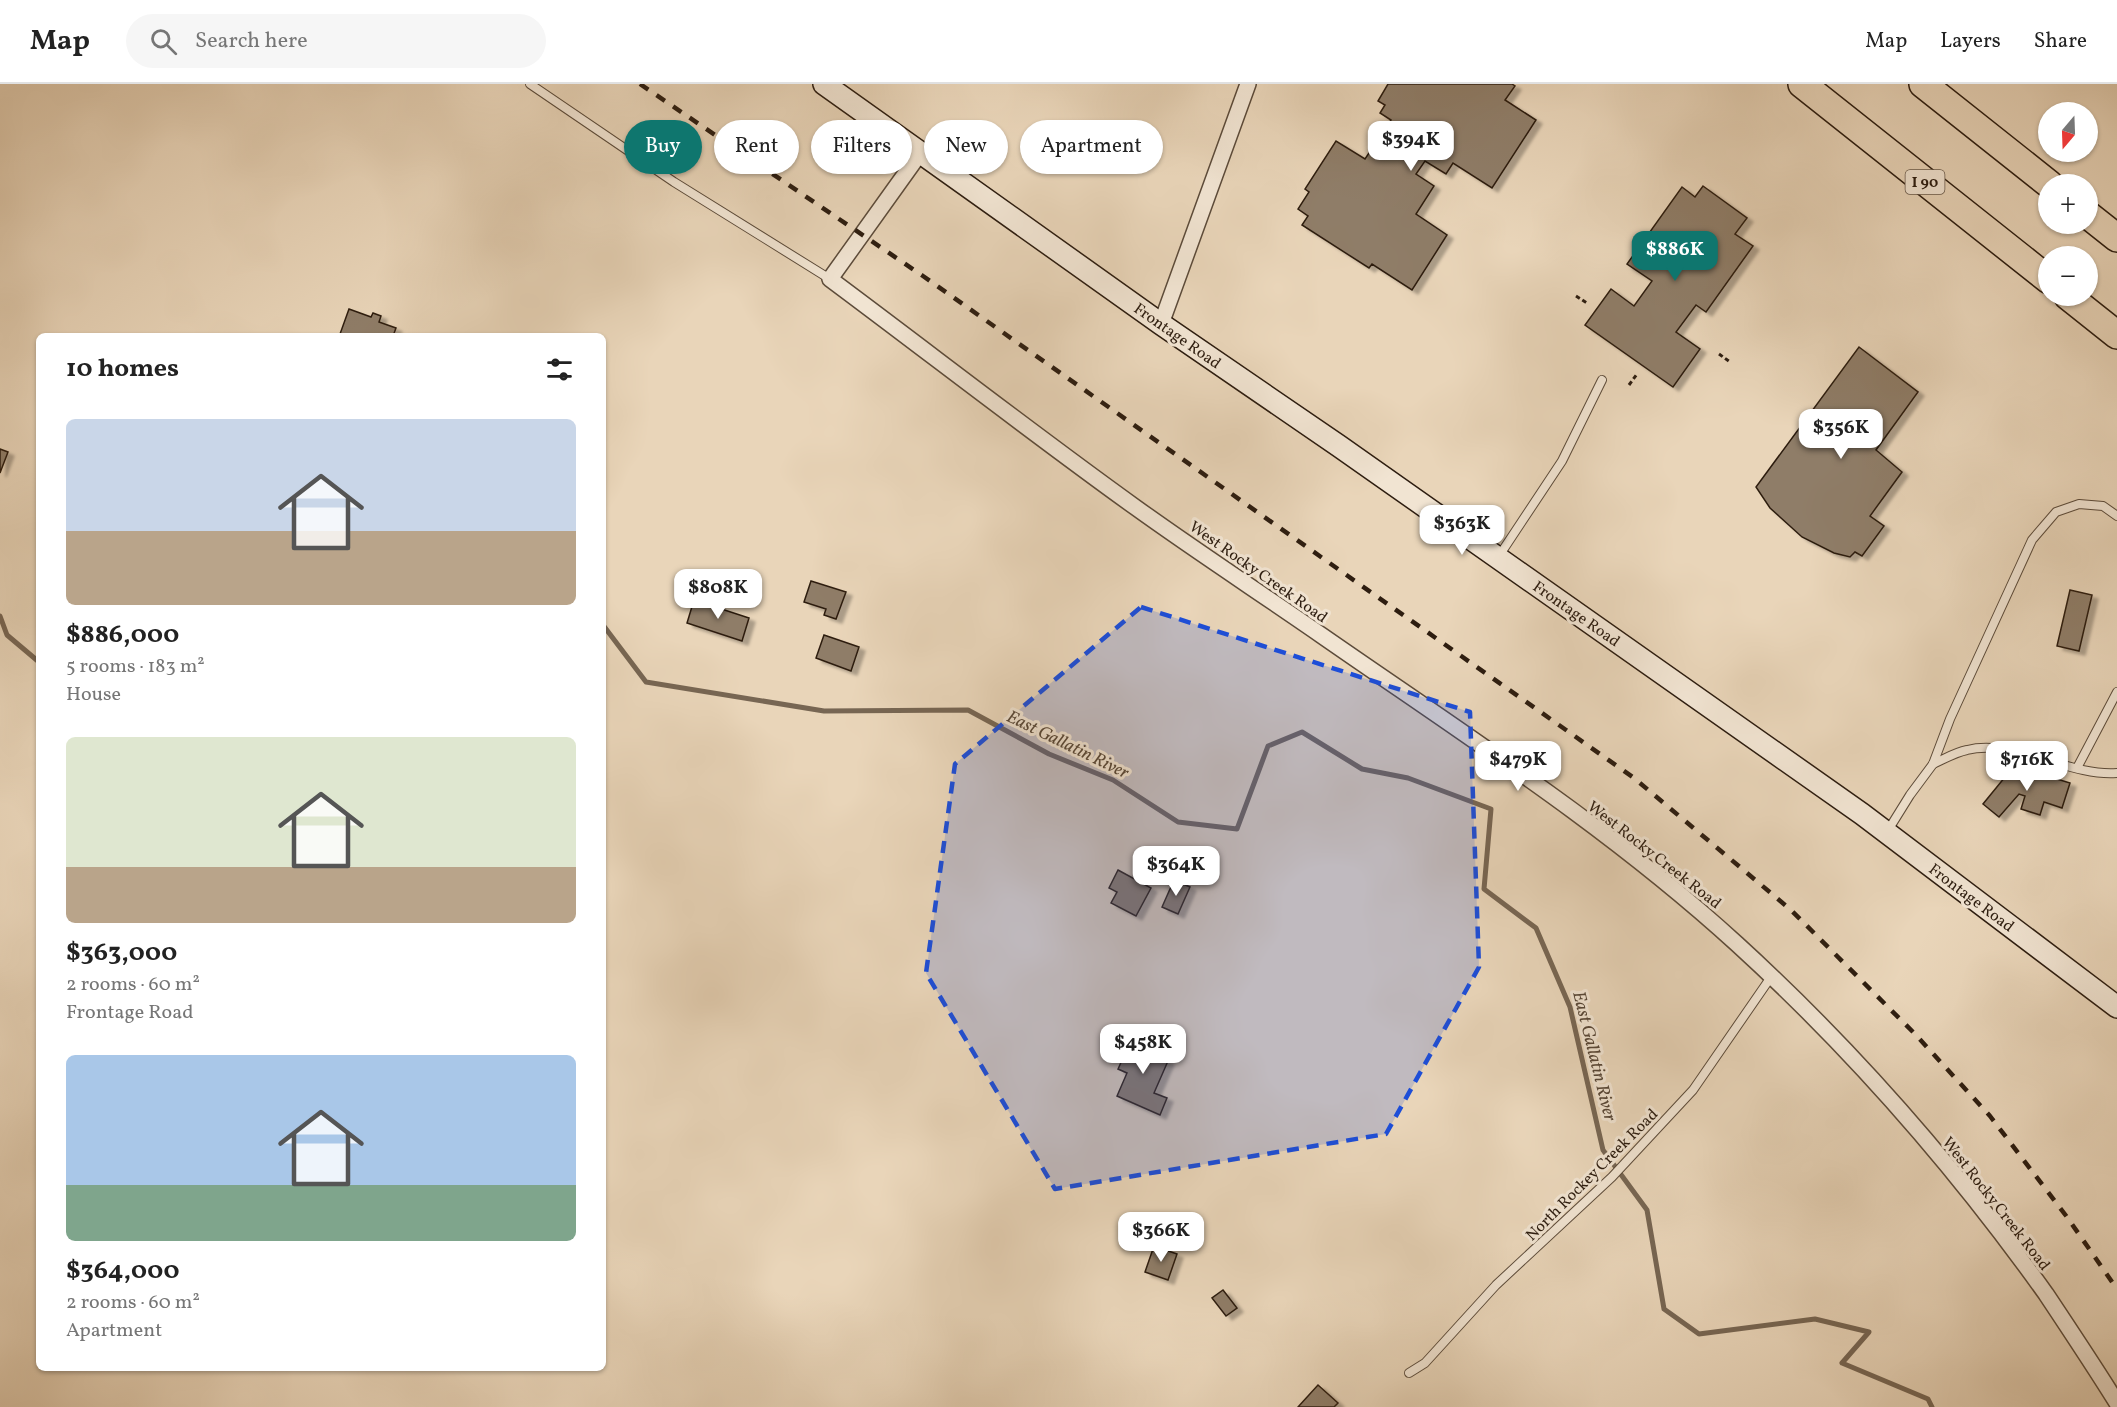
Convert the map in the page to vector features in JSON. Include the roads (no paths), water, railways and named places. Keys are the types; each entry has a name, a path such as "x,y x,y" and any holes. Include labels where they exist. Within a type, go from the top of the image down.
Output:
{"highway":[{"name":"I 90","path":"1802,84 2038,271"},
{"path":"1923,84 2038,175"},
{"path":"2098,223 2117,238"},
{"path":"2081,306 2117,334"}],"street":[{"path":"1161,324 1248,84"},
{"name":"Frontage Road","path":"832,87 1161,324 1498,557 1887,832 2115,1001"},
{"path":"830,279 921,152"},
{"name":"West Rocky Creek Road","path":"830,279 1136,507 1623,848 1702,913 1771,976 1859,1064 1897,1107 1971,1197 2043,1291 2117,1403"}],"lane":[{"path":"530,84 674,182 830,279"},
{"path":"1498,557 1562,461 1602,380"},
{"path":"1887,832 1933,764 1950,719 2032,540 2056,512 2079,504 2103,506 2117,516"},
{"path":"2077,768 2117,693"},
{"path":"1933,764 1968,749 1999,749 2077,768 2110,774 2117,773"},
{"name":"North Rockey Creek Road","path":"1409,1373 1425,1363 1496,1285 1612,1177 1693,1090 1771,976"}],"waterway":[{"name":"East Gallatin River","path":"0,616 7,635 36,659"},
{"name":"East Gallatin River","path":"606,629 646,682 824,711 968,710 1049,754 1113,780 1178,822 1237,829 1268,746 1302,732 1362,769 1408,778 1491,809 1484,889 1536,928 1570,1007 1603,1150 1647,1210 1664,1309 1699,1334 1815,1319 1869,1332 1842,1363 1928,1399 1932,1407"}],"railway":[{"path":"640,84 923,276 1634,778 1791,910 1915,1034 1990,1116 2067,1217 2117,1289"}]}
